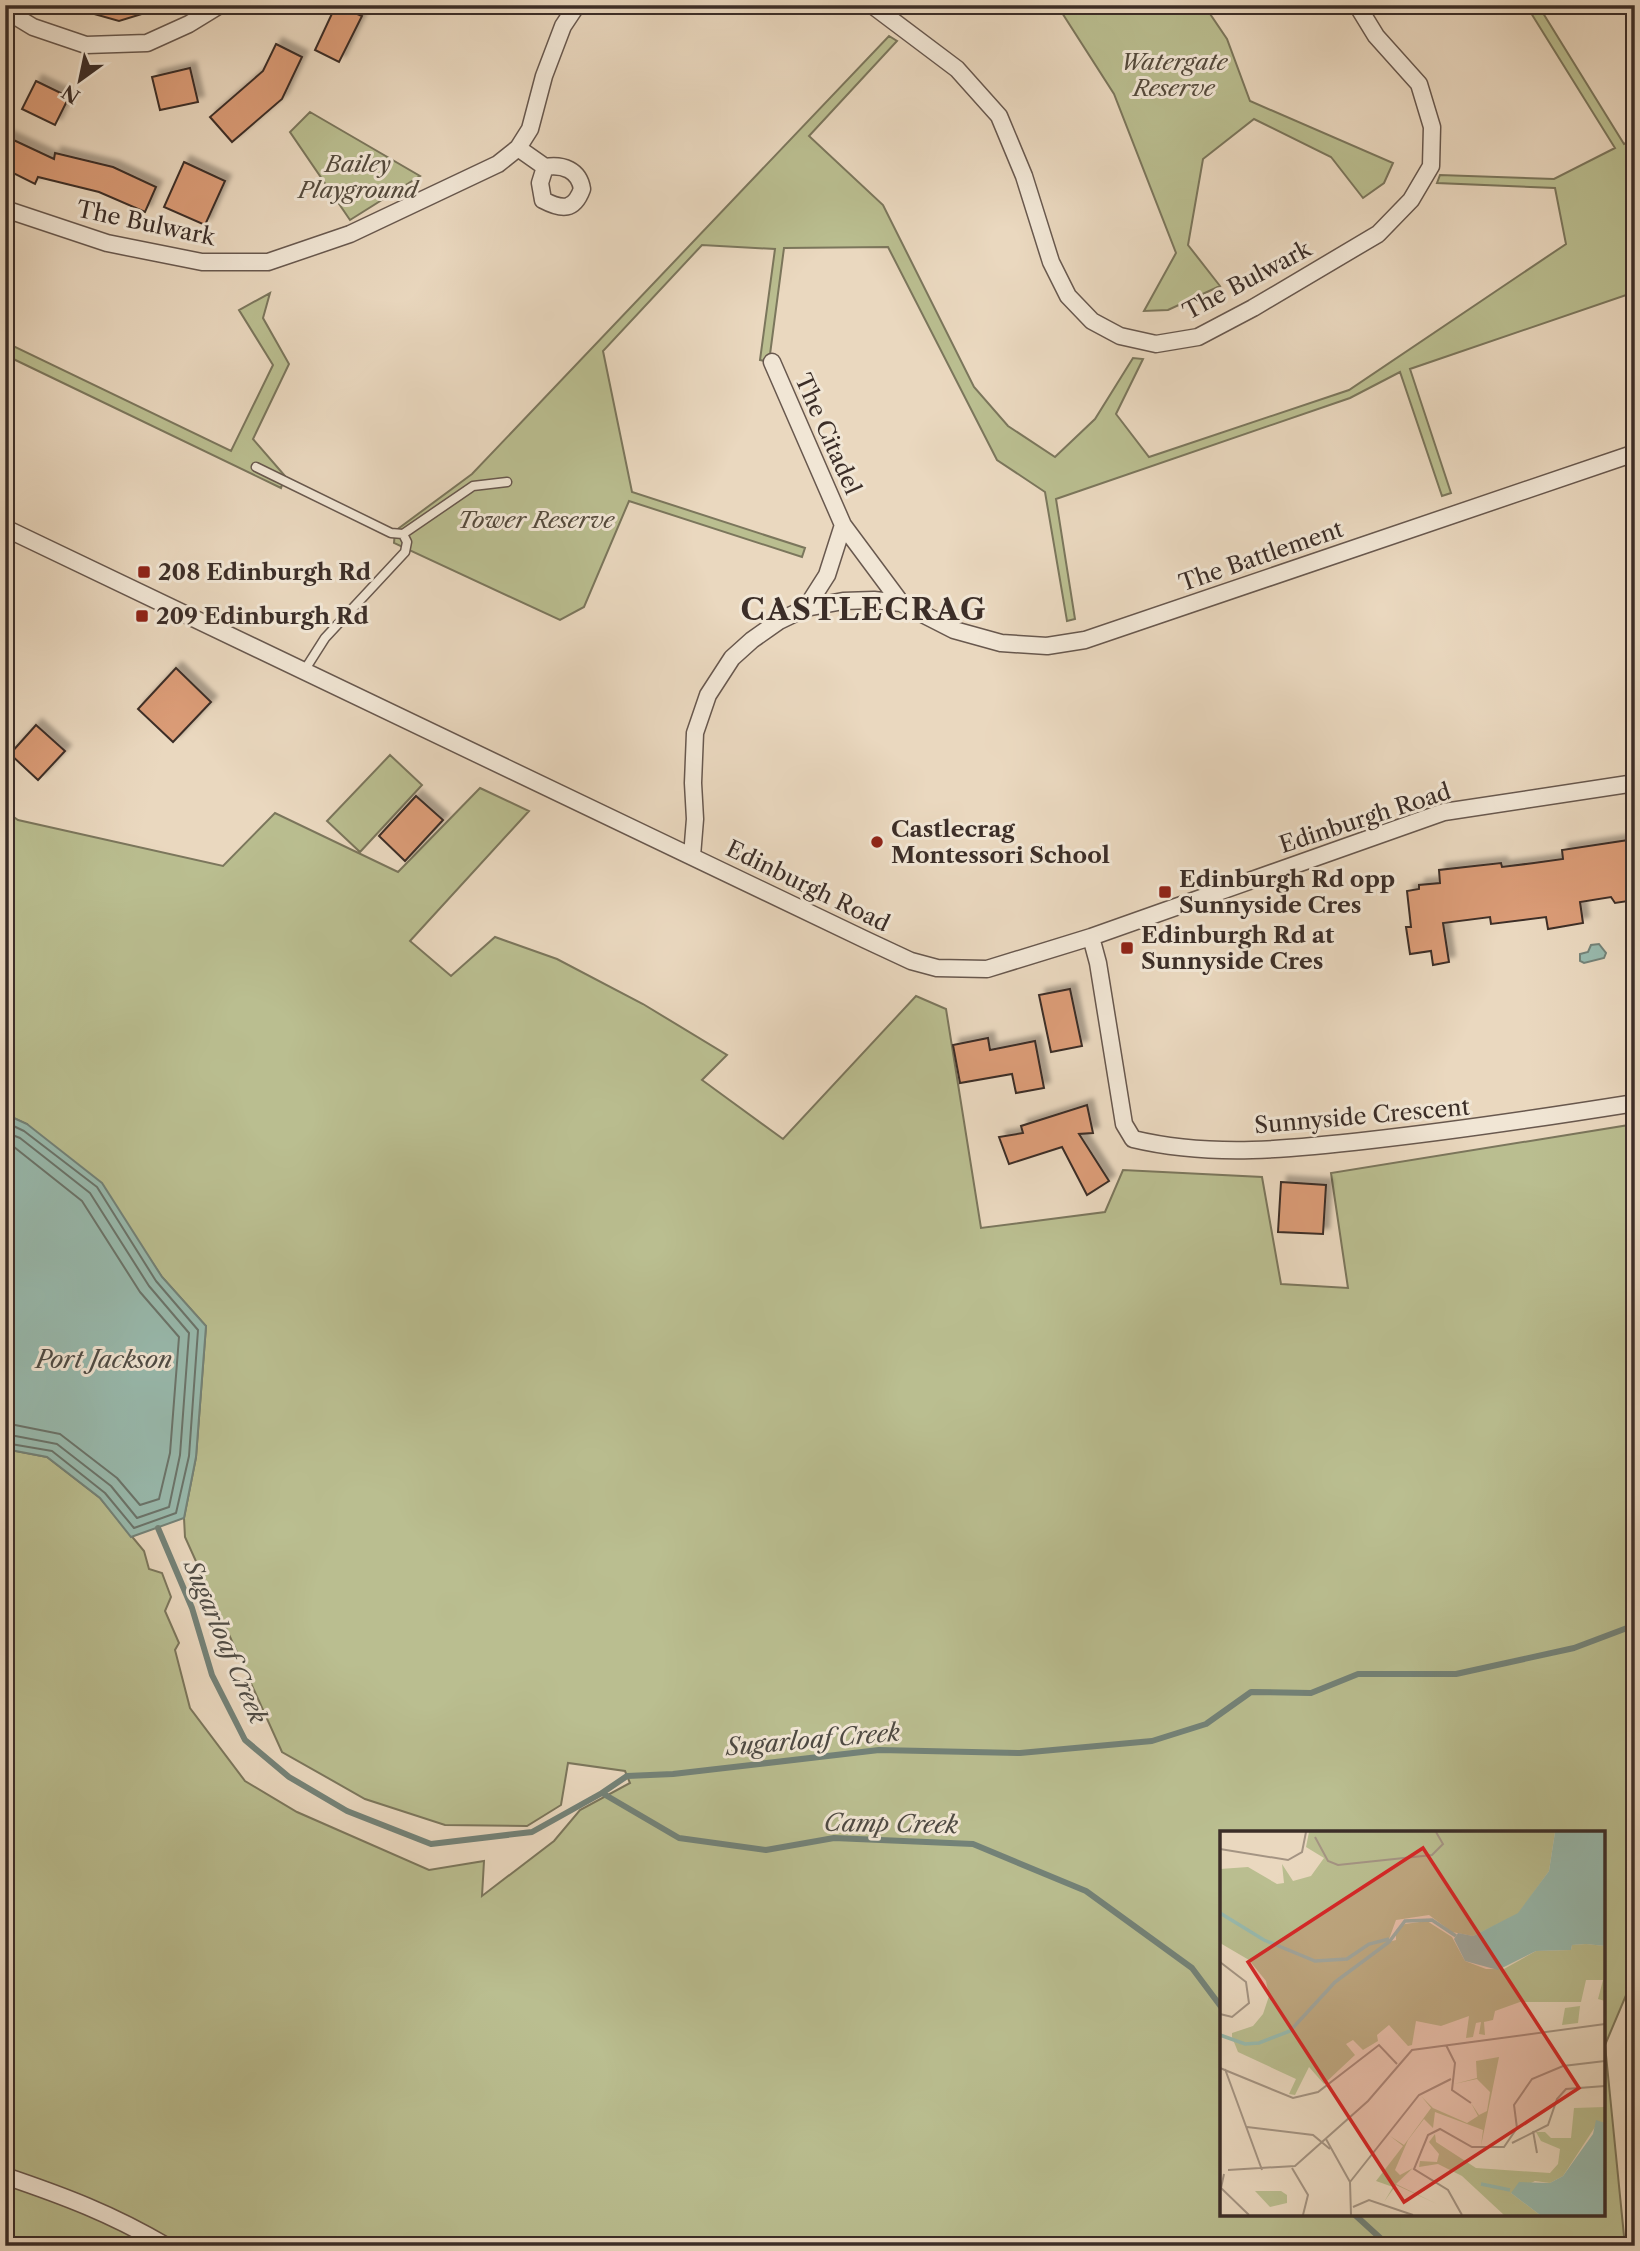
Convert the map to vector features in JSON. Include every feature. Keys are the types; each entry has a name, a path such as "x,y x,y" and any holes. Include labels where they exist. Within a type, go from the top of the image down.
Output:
{"street":[{"path":"5,10 33,27 86,45 147,43 189,24 220,5"},
{"name":"The Bulwark","path":"5,209 107,243 202,262 268,262 350,234 498,164 518,148 530,129 544,76 563,26 577,5"},
{"name":"The Bulwark","path":"872,5 957,68 999,116 1024,176 1051,262 1068,296 1092,321 1120,336 1156,344 1198,337 1253,308 1378,234 1418,189 1431,166 1432,127 1419,85 1376,36 1357,5"},
{"path":"518,148 545,167"},
{"name":"The Citadel","path":"772,362 843,525 857,544"},
{"name":"The Battlement","path":"806,608 843,601 901,603 954,630 1000,643 1047,646 1085,639 1635,453"},
{"name":"The Citadel","path":"806,608 827,575 843,525"},
{"name":"Edinburgh Road","path":"5,528 877,945 911,961 937,968 988,969 1091,937 1444,812 1635,783"},
{"name":"The Battlement","path":"857,544 901,603"},
{"path":"692,856 695,733 708,695 732,659 752,640 779,621 806,608"},
{"name":"Sunnyside Crescent","path":"1091,937 1124,1124 1133,1139 1166,1147 1272,1151 1479,1128 1635,1103"},
{"path":"5,2176 79,2201 166,2246"}],"lane":[{"path":"256,467 391,533 403,534 473,486 507,482"},
{"path":"304,671 325,638 405,552 407,542 403,534"}],"green space":[{"name":"Watergate Reserve","path":"1057,5 1204,5 1227,39 1250,101 1393,163 1384,183 1363,198 1331,157 1254,119 1203,159 1188,245 1220,286 1168,310 1144,311 1176,253 1114,94"},
{"name":"Tower Reserve","path":"1526,5 1538,5 1624,144 1635,139 1635,292 1410,369 1451,493 1442,496 1400,372 1350,398 1056,499 1075,619 1067,621 1045,492 997,460 888,247 784,248 769,362 760,360 775,249 702,245 603,351 632,492 805,548 802,557 629,501 584,607 560,620 394,543 395,531 472,474 889,36 897,41 809,136 883,205 974,387 1008,426 1055,457 1095,419 1133,358 1143,359 1116,414 1149,457 1349,390 1566,244 1555,188 1437,183 1440,175 1554,179 1615,148"},
{"name":"Bailey Playground","path":"310,112 420,176 350,220 290,132"},
{"path":"270,293 263,318 289,364 253,439 285,476 281,488 5,355 5,342 231,451 273,365 239,310"},
{"path":"390,755 422,785 360,852 327,821"},
{"path":"480,788 529,811 410,941 451,976 495,937 557,959 643,1004 727,1055 702,1080 783,1139 916,996 946,1009 981,1228 1105,1212 1123,1170 1262,1177 1281,1284 1348,1288 1331,1173 1635,1124 1635,1974 1605,2045 1625,2246 5,2246 5,1449 47,1457 100,1498 144,1551 149,1569 162,1573 171,1597 165,1611 179,1643 175,1650 190,1708 245,1781 297,1812 429,1870 484,1861 482,1896 554,1841 580,1810 630,1783 625,1771 568,1763 561,1805 527,1826 445,1825 365,1799 282,1752 185,1537 184,1518 196,1457 206,1326 162,1277 140,1244 27,1124 5,1114 5,811 18,820 223,866 275,813 398,872"}],"water":[{"path":"1599,944 1606,953 1604,958 1584,963 1580,961 1580,954 1588,952 1591,945"},
{"name":"Port Jackson","path":"5,1114 27,1124 102,1183 162,1277 206,1326 196,1457 184,1518 131,1537 100,1498 47,1457 5,1449"}],"building":[{"path":"81,5 157,5 158,9 119,21 80,10"},
{"path":"336,5 362,16 339,62 315,50"},
{"path":"276,44 302,57 282,99 232,142 210,117 263,71"},
{"path":"190,68 198,102 160,110 152,77"},
{"path":"36,81 69,97 55,125 22,109"},
{"path":"5,136 54,159 55,153 113,167 156,187 145,212 99,192 38,177 35,184 5,169"},
{"path":"184,162 225,181 205,225 164,207"},
{"path":"176,668 211,702 173,742 138,709"},
{"path":"36,725 65,751 38,780 10,754"},
{"path":"416,796 443,820 405,861 379,836"},
{"path":"1635,839 1635,900 1615,903 1611,897 1580,902 1583,923 1548,929 1546,917 1491,924 1490,917 1443,923 1449,962 1433,965 1431,951 1410,954 1406,927 1411,927 1407,891 1419,889 1419,885 1440,883 1439,870 1501,863 1502,867 1563,859 1562,850"},
{"path":"1070,989 1082,1046 1051,1052 1039,995"},
{"path":"988,1038 990,1050 1035,1041 1044,1088 1016,1093 1012,1074 960,1083 953,1045"},
{"path":"1087,1105 1093,1133 1079,1134 1109,1181 1087,1195 1062,1147 1009,1164 999,1137 1023,1133 1021,1126"},
{"path":"1281,1182 1326,1185 1323,1234 1278,1232"}],"waterway":[{"name":"Sugarloaf Creek","path":"158,1528 192,1608 212,1675 245,1740 289,1777 347,1811 431,1844 532,1832 627,1776 673,1774 879,1750 1020,1753 1152,1741 1206,1724 1251,1692 1311,1693 1358,1674 1456,1674 1574,1648 1635,1625"},
{"name":"Camp Creek","path":"602,1793 679,1838 766,1850 834,1838 973,1844 1086,1891 1192,1968 1220,2005"},
{"name":"Camp Creek","path":"1356,2216 1389,2246"}],"place":[{"name":"208 Edinburgh Rd","path":"144,572"},
{"name":"209 Edinburgh Rd","path":"142,616"},
{"name":"Castlecrag Montessori School","path":"877,842"},
{"name":"Edinburgh Rd opp Sunnyside Cres","path":"1165,892"},
{"name":"Edinburgh Rd at Sunnyside Cres","path":"1127,948"}],"district":[{"name":"CASTLECRAG","path":"864,610"}]}
